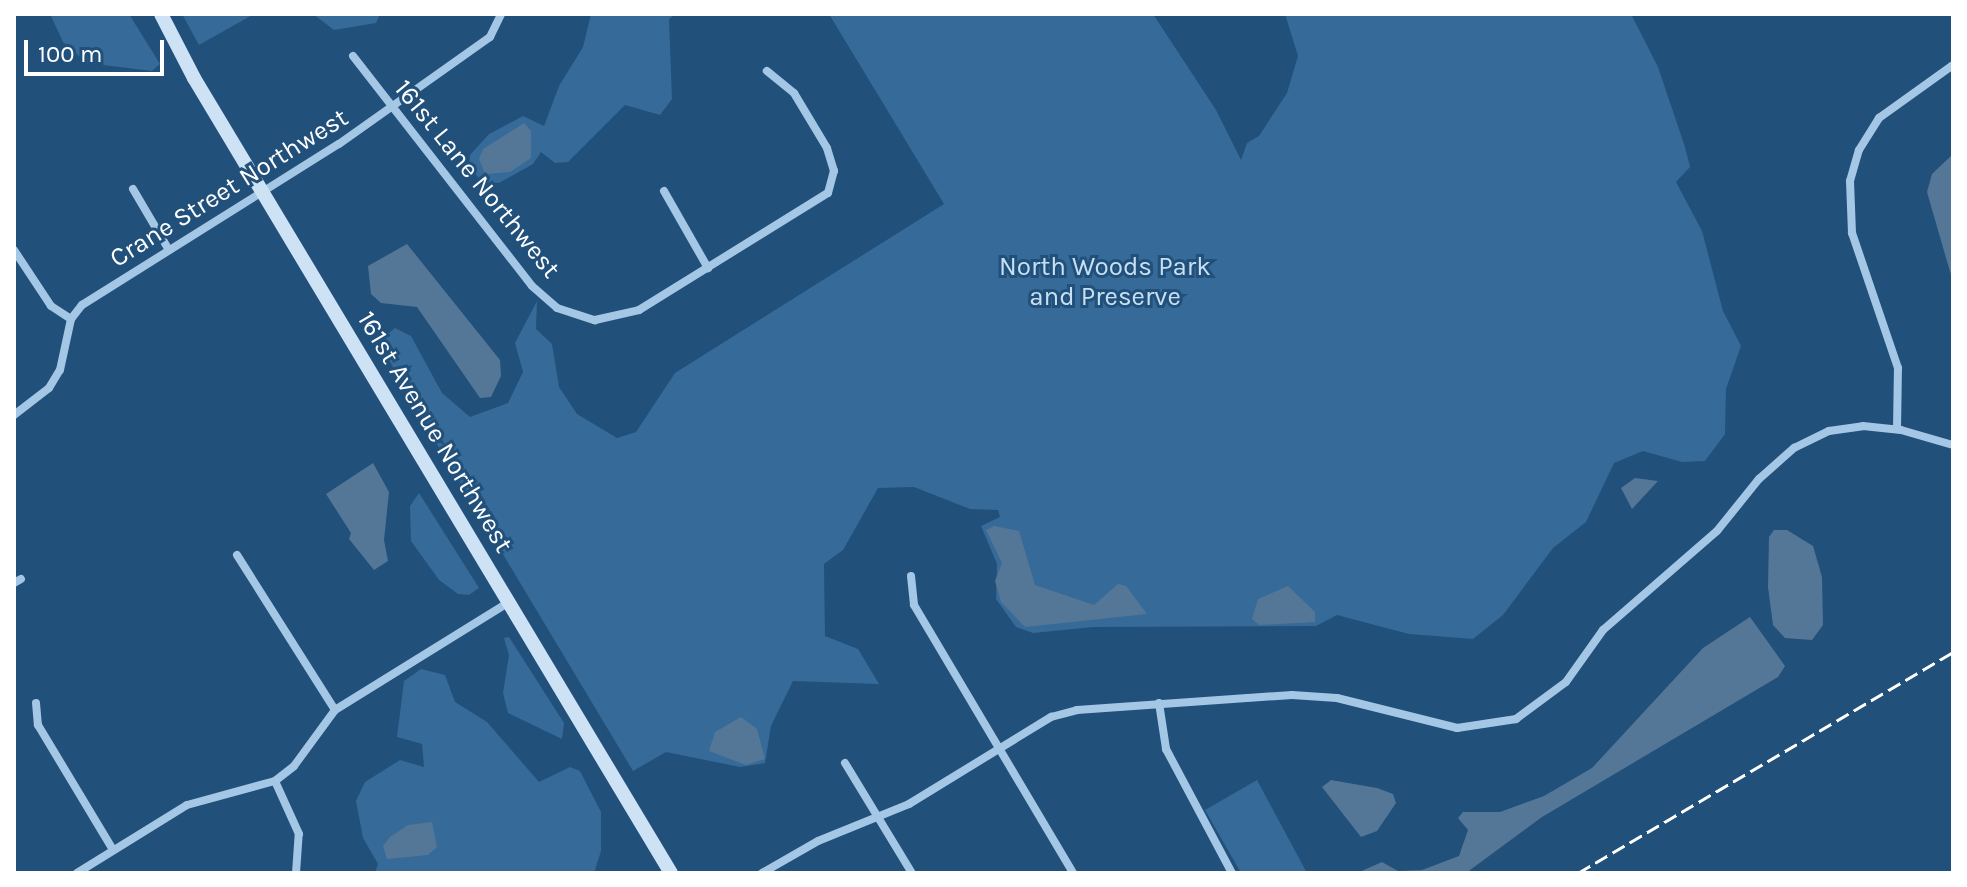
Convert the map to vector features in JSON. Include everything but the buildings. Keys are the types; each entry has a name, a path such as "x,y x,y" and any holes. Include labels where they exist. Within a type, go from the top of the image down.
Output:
{"main road":[{"name":"161st Avenue Northwest","path":"161,14 263,193 671,873"}],"street":[{"name":"Crane Street Northwest","path":"71,319 82,305 263,193 490,37 501,17"},
{"name":"161st Lane Northwest","path":"353,56 532,286 557,308 595,320 622,316 819,202 832,183 833,159 794,93 767,71"},
{"path":"1897,429 1898,368 1852,233 1850,181 1861,144 1884,113 1953,65"},
{"path":"133,189 169,250"},
{"path":"664,191 708,268"},
{"path":"14,250 51,306 71,319 54,379 14,415"},
{"path":"762,873 818,841 909,804 1002,746 1063,713 1159,703 1307,696 1337,698 1457,728 1516,719 1566,682 1603,630 1717,531 1783,456 1836,429 1897,429 1953,445"},
{"path":"237,555 335,710"},
{"path":"911,576 914,605 1002,746 1073,873"},
{"path":"77,873 207,796 275,781 294,766 335,710 509,602"},
{"path":"36,703 38,725 113,850"},
{"path":"1159,703 1166,749 1232,873"},
{"path":"845,763 912,873"},
{"path":"275,781 299,834 296,873"}],"green space":[{"path":"50,14 129,14 160,64 152,71 87,63 63,42"},
{"path":"182,14 254,14 199,45"},
{"path":"313,14 380,14 376,23 334,30"},
{"path":"591,14 675,14 669,19 672,99 660,115 625,105 568,162 555,163 541,152 533,164 499,183 480,182 469,168 470,155 489,134 523,116 544,126 559,86 583,47"},
{"name":"North Woods Park and Preserve","path":"829,14 1153,14 1216,110 1241,160 1247,143 1259,136 1287,93 1298,56 1285,14 1631,14 1658,67 1685,147 1690,167 1676,182 1702,231 1723,311 1741,346 1726,389 1725,434 1705,461 1682,462 1643,451 1614,463 1586,522 1553,548 1503,615 1473,639 1409,634 1337,615 1316,626 1093,627 1033,633 1016,627 996,599 997,564 981,526 1000,517 998,510 970,509 914,487 878,488 843,550 824,564 825,636 858,649 879,684 793,681 771,726 765,763 740,767 666,752 633,771 429,431 385,353 385,336 395,328 411,336 442,393 470,417 508,403 523,372 515,343 537,301 536,329 552,344 559,387 577,414 617,438 636,432 675,373 944,204"},
{"path":"419,493 479,588 469,595 458,594 439,580 411,541 410,506"},
{"path":"509,637 564,723 562,739 508,713 503,693 509,655 504,638"},
{"path":"421,669 445,675 455,702 487,722 539,782 570,767 580,771 601,812 601,851 594,873 375,873 378,864 363,838 356,801 365,782 400,760 424,767 422,744 397,737 404,681"},
{"path":"1257,780 1307,873 1241,873 1205,810"}],"shaded area":[{"path":"524,123 531,131 531,158 510,172 485,174 479,159 483,149"},
{"path":"1953,154 1953,282 1927,192 1932,174"},
{"path":"407,244 500,360 501,376 491,397 480,398 417,307 381,303 371,294 368,266"},
{"path":"373,463 389,492 384,540 388,561 374,570 349,539 351,533 326,494"},
{"path":"1635,478 1658,481 1632,509 1621,488"},
{"path":"994,526 1019,531 1035,585 1094,605 1118,584 1126,586 1147,614 1025,627 1001,602 995,581 1002,563 986,530"},
{"path":"1774,530 1787,530 1813,546 1822,577 1823,625 1812,640 1785,638 1773,625 1768,587 1769,537"},
{"path":"1288,586 1315,612 1315,622 1259,625 1252,619 1258,599"},
{"path":"1750,617 1785,666 1778,677 1542,817 1466,873 1357,873 1382,862 1398,871 1422,870 1459,856 1468,830 1458,818 1463,812 1500,812 1544,796 1592,768 1703,648"},
{"path":"741,717 757,729 765,759 746,765 709,751 715,732"},
{"path":"1331,780 1377,788 1393,794 1396,803 1377,831 1361,837 1322,787"},
{"path":"432,822 437,847 428,855 387,859 383,846 390,837 408,825"}],"railway":[{"path":"1578,873 1953,652"}]}
